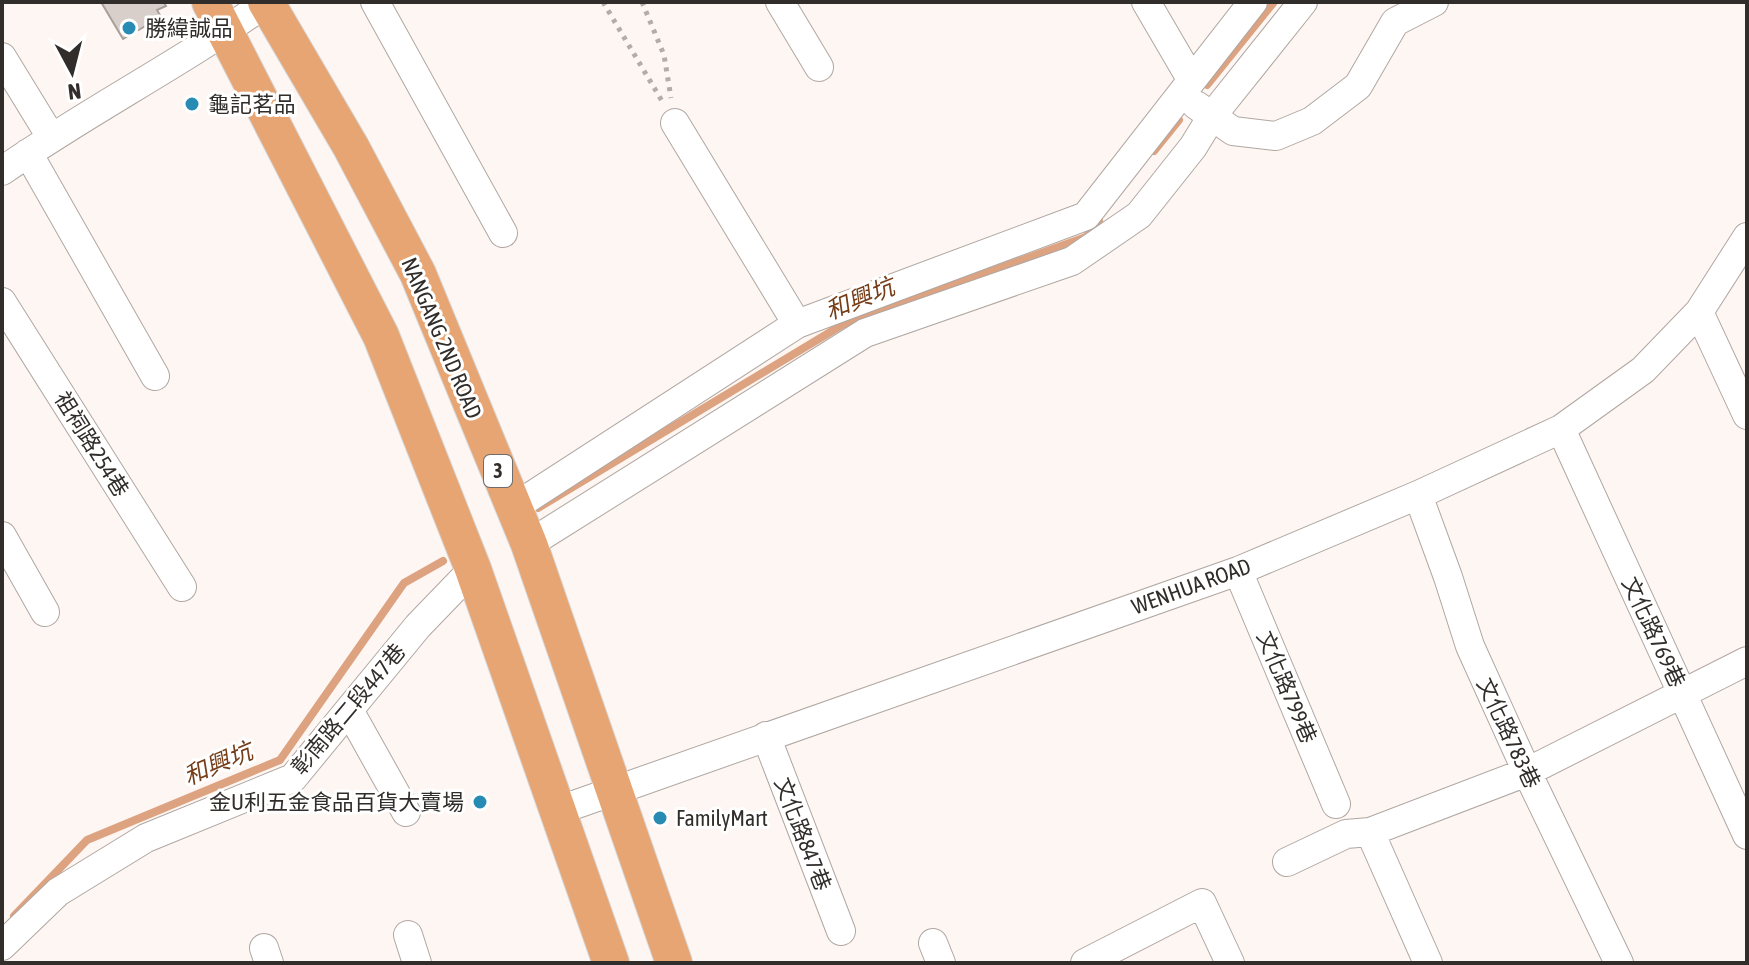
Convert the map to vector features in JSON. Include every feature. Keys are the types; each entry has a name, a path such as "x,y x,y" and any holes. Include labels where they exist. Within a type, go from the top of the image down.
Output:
{"main road":[{"name":"NANGANG 2ND ROAD","path":"267,2 351,147 418,274 529,544 674,963"},
{"path":"218,17 381,336 473,569 611,963"}],"street":[{"path":"2,171 218,17 267,2"},
{"path":"375,2 503,233"},
{"path":"780,2 819,67"},
{"path":"1146,2 1186,87 1212,116 1233,131 1276,136 1312,121 1358,86 1395,22 1434,2"},
{"path":"513,508 797,324 1086,216 1253,2"},
{"path":"529,544 865,333 1072,261 1139,215 1193,147 1212,116 1303,2"},
{"path":"2,57 40,145 155,376"},
{"path":"675,123 797,324"},
{"name":"WENHUA ROAD","path":"557,811 1238,571 1418,495 1561,429 1643,370 1699,312 1747,237"},
{"name":"祖祠路254巷","path":"2,302 182,587"},
{"path":"1699,312 1747,415"},
{"name":"文化路769巷","path":"1561,429 1747,835"},
{"name":"文化路783巷","path":"1418,495 1470,646 1619,963"},
{"path":"2,536 45,612"},
{"name":"彰南路二段447巷","path":"2,946 58,892 146,838 293,778 418,626 473,569"},
{"name":"文化路799巷","path":"1238,571 1336,804"},
{"path":"1287,862 1346,834 1370,832 1527,772 1747,661"},
{"path":"349,710 406,812"},
{"name":"文化路847巷","path":"766,736 841,931"},
{"path":"1370,832 1428,963"},
{"path":"1085,963 1202,903 1230,963"},
{"path":"408,935 417,963"}],"path":[{"path":"603,2 675,123"},
{"path":"642,2 664,55 675,123"}],"building":[{"name":"勝緯誠品","path":"101,2 164,2 166,6 157,10 161,17 123,39"}],"waterway":[{"name":"和興坑","path":"1207,85 1274,2"},
{"name":"和興坑","path":"1154,151 1179,120"},
{"name":"和興坑","path":"538,508 842,325 1086,237 1099,221"},
{"name":"和興坑","path":"14,916 87,840 280,760 404,583 443,561"}],"place":[{"name":"勝緯誠品","path":"129,28"},
{"name":"龜記茗品","path":"192,104"},
{"name":"金U利五金食品百貨大賣場","path":"480,802"},
{"name":"FamilyMart","path":"660,818"}]}
